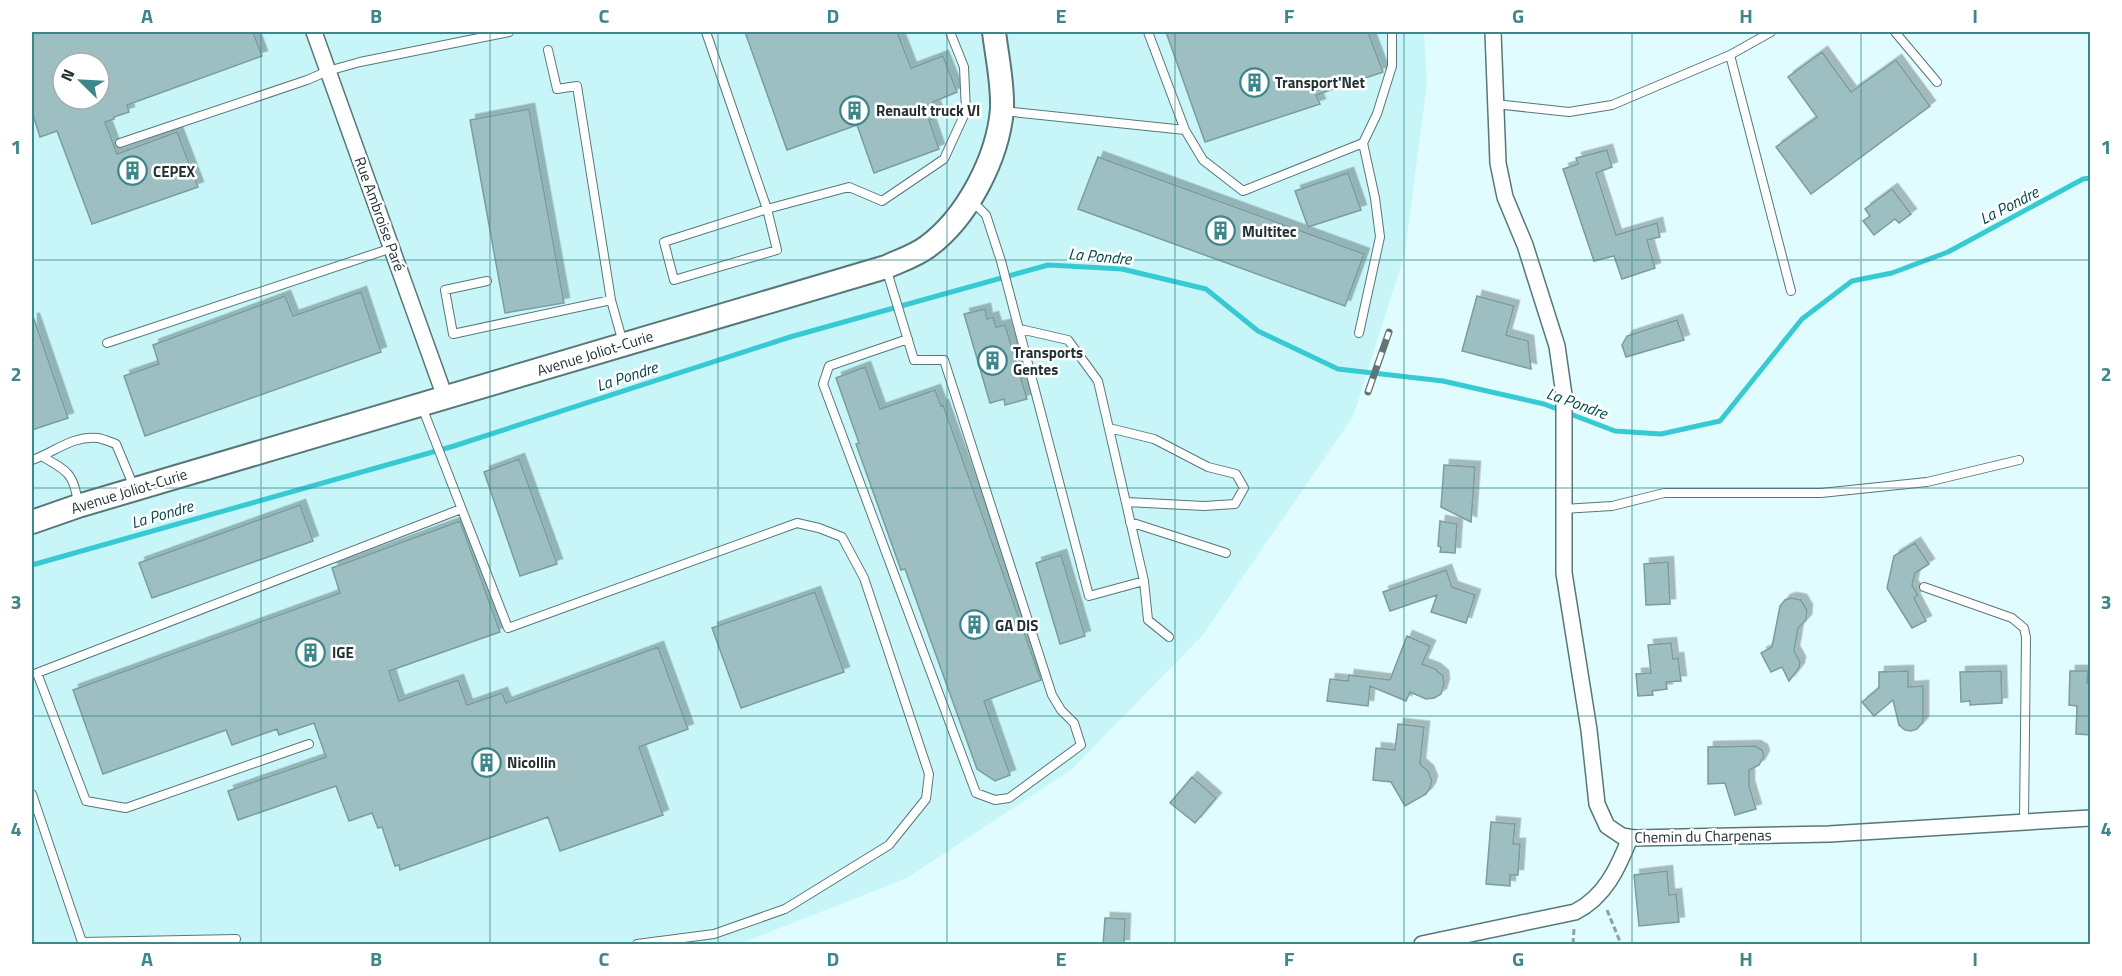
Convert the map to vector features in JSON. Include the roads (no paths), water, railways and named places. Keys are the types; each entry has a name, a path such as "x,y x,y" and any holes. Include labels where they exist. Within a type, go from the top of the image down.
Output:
{"street":[{"name":"Rue Ambroise Paré","path":"314,32 445,397"},
{"name":"Avenue Joliot-Curie","path":"32,522 78,506 623,345 889,277 950,226 984,175 1002,111 1002,87 994,32"},
{"name":"Chemin du Charpenas","path":"1493,32 1500,180 1549,317 1557,346 1564,395 1564,573 1589,730 1597,804 1607,826 1622,836 1630,838 1829,834 2091,818"},
{"path":"1422,945 1575,912 1593,902 1616,872 1630,838"}],"lane":[{"path":"120,143 328,71 509,32"},
{"path":"706,32 767,209 777,250 674,280 664,242 767,209 849,187 882,201 944,159 966,111 964,67 950,32"},
{"path":"1148,32 1185,130 1203,160 1243,191 1363,143"},
{"path":"1359,333 1380,237 1363,143 1377,114 1392,66 1392,32"},
{"path":"1496,104 1569,112 1612,105 1730,55 1771,32"},
{"path":"1895,32 1937,82"},
{"path":"548,50 557,89 577,86 611,300 623,345"},
{"path":"1730,55 1791,291"},
{"path":"1002,111 1185,130"},
{"path":"970,199 986,215 1001,261 1089,596 1144,581"},
{"path":"107,343 392,248"},
{"path":"889,277 908,339 914,360 944,360 1052,694 1061,710 1074,723 1081,745 1009,798 995,800 976,793 823,384 829,366 908,339"},
{"path":"487,281 444,290 453,334 611,300"},
{"path":"1020,329 1068,340 1098,381 1144,581 1148,620 1169,637"},
{"path":"421,405 508,628 797,523 842,537 864,578 928,774 926,799 889,845 784,909 714,934 637,945"},
{"path":"1109,428 1154,439 1208,467 1236,474 1244,488 1235,504 1204,506 1126,502"},
{"path":"32,460 43,457 73,440 98,438 116,444 135,489"},
{"path":"43,457 65,469 76,486 78,506"},
{"path":"1563,508 1612,506 1664,493 1821,493 1928,482 2019,460"},
{"path":"309,744 126,808 86,801 37,673 461,509"},
{"path":"1130,522 1226,553"},
{"path":"1924,587 2012,618 2024,628 2026,637 2024,822"},
{"path":"32,794 82,942 236,939"}],"waterway":[{"name":"La Pondre","path":"32,565 454,446 790,337 1048,265 1122,269 1206,289 1258,331 1338,369 1443,381 1544,404 1615,431 1661,434 1720,421 1802,319 1852,281 1892,273 1948,252 2083,179 2090,178"}],"railway":[{"path":"1368,392 1389,332"}],"place":[{"name":"Transport'Net","path":"1254,82"},
{"name":"Renault truck VI","path":"855,110"},
{"name":"CEPEX","path":"132,171"},
{"name":"Multitec","path":"1221,231"},
{"name":"Transports Gentes","path":"992,361"},
{"name":"GA DIS","path":"974,625"},
{"name":"IGE","path":"311,652"},
{"name":"Nicollin","path":"486,762"}]}
